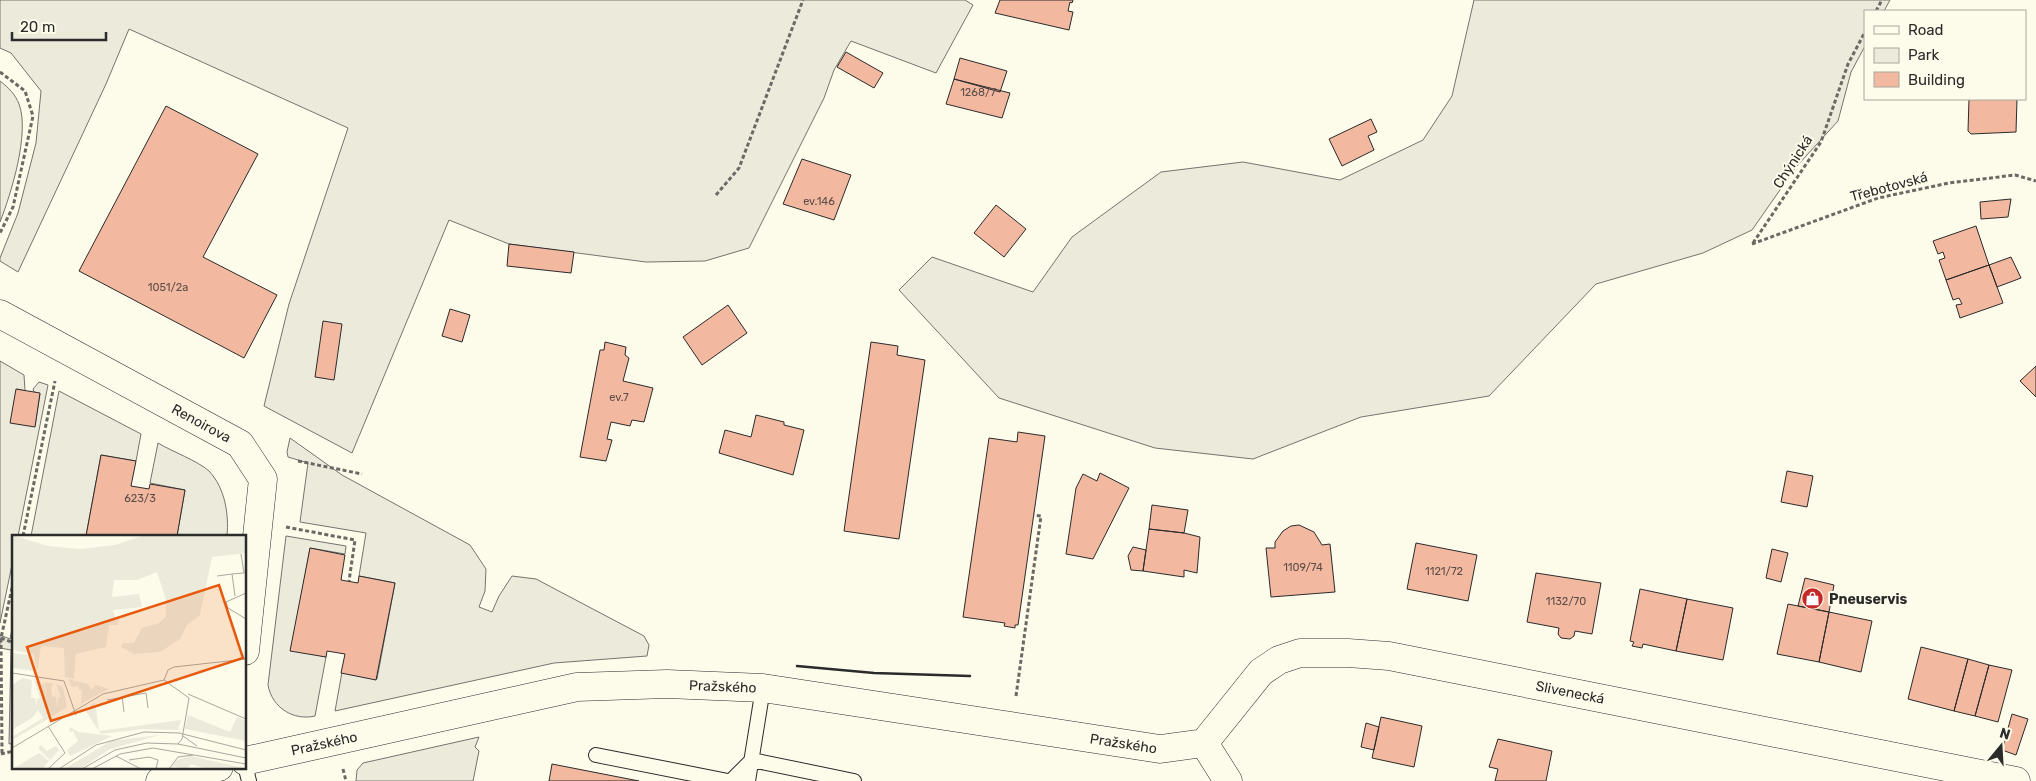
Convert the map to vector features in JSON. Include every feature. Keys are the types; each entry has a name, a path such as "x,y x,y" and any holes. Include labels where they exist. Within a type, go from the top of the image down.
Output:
{"street":[{"name":"Renoirova","path":"0,314 240,444 263,479 246,642"},
{"name":"Slivenecká","path":"1204,743 1261,672 1279,660 1300,653 1348,653 1389,656 2016,781"},
{"name":"Pražského","path":"246,763 576,687 667,684 763,688 1160,749 1204,743"},
{"path":"1204,743 1228,781"},
{"path":"160,781 215,768"}],"lane":[{"path":"748,781 763,688"},
{"path":"596,755 730,781 752,760"},
{"path":"752,760 854,781"},
{"path":"246,768 249,781"}],"path":[{"path":"716,195 739,168 802,0"},
{"name":"Chýnická","path":"1752,244 1821,142 1848,64 1864,34"},
{"path":"0,72 25,91 33,116 13,208 0,233"},
{"name":"Třebotovská","path":"1752,244 1878,198 1949,183 2015,175 2036,181"},
{"path":"23,535 55,381"},
{"path":"298,461 362,474"},
{"path":"1016,705 1019,663 1041,516 1034,515"},
{"path":"281,526 355,540 349,581"},
{"path":"1,754 1,638 12,588"}],"green space":[{"path":"0,0 965,0 973,5 936,73 851,41 834,70 824,98 749,248 705,261 646,262 509,244 449,220 352,453 264,406 289,304 348,128 129,29 106,84 18,272 0,261 0,258 18,213 36,143 41,91 11,53 0,48"},
{"path":"1474,0 1890,0 1885,10 1864,10 1864,48 1851,72 1838,121 1796,167 1752,230 1703,253 1596,284 1489,396 1361,417 1253,459 1155,448 999,398 899,290 932,257 1033,292 1072,237 1161,172 1243,162 1340,180 1423,140 1452,96"},
{"path":"0,81 11,91 19,104 22,116 22,131 21,147 14,180 0,222"},
{"path":"0,361 24,375 25,391 17,389 11,422 35,426 40,394 34,392 33,389 39,382 48,385 18,535 12,535 12,565 0,623"},
{"path":"59,391 141,434 136,461 101,455 86,535 31,535"},
{"path":"290,438 342,475 470,545 486,569 485,591 479,607 492,612 499,596 512,576 536,579 644,636 649,645 647,656 554,663 335,711 342,672 377,679 395,583 359,576 366,533 300,522 308,463 288,457 287,452"},
{"path":"158,443 209,471 219,485 225,502 227,535 177,535 185,490 150,483"},
{"path":"286,536 346,546 345,554 310,548 292,649 326,657 315,716 299,716 285,711 274,700 268,685"},
{"path":"12,630 12,743 9,744 11,650 0,648 0,635 10,639"},
{"path":"479,737 475,747 479,751 473,781 356,781 357,770 363,763"}],"building":[{"path":"1000,0 1073,0 1072,3 1070,2 1068,11 1073,12 1069,30 995,13"},
{"path":"846,52 883,73 874,88 837,67"},
{"path":"960,58 1007,71 1000,92 954,79"},
{"path":"954,79 1010,93 1002,118 946,104"},
{"path":"1969,100 2017,100 2016,132 1971,134 1968,131"},
{"path":"166,106 258,154 203,257 277,295 244,358 79,271"},
{"path":"1371,119 1377,132 1368,136 1374,150 1342,166 1329,139"},
{"path":"802,159 851,175 834,220 783,204"},
{"path":"2011,199 2008,217 1981,219 1980,202"},
{"path":"996,205 1026,229 1004,257 974,233"},
{"path":"1976,226 1989,265 1946,280 1939,260 1945,258 1943,252 1938,254 1933,241"},
{"path":"509,244 574,252 571,273 507,266"},
{"path":"2011,257 2021,278 1997,287 1989,265"},
{"path":"1989,265 2003,303 1960,318 1956,305 1962,304 1959,298 1953,300 1946,280"},
{"path":"728,305 747,333 702,365 683,337"},
{"path":"450,309 470,315 462,342 442,336"},
{"path":"323,321 342,324 334,380 315,377"},
{"path":"605,342 626,347 625,355 629,358 623,381 653,388 644,422 632,420 630,426 611,422 607,439 612,440 606,461 580,457 600,350 604,350"},
{"path":"871,342 898,346 897,355 925,360 899,539 844,531"},
{"path":"2036,366 2036,397 2020,381"},
{"path":"16,389 40,393 35,427 10,423"},
{"path":"756,415 784,422 784,425 804,430 793,475 719,453 725,430 751,437"},
{"path":"1018,432 1045,436 1018,625 1015,625 1015,628 1004,626 1005,623 963,617 989,438 1017,442"},
{"path":"101,455 136,461 131,486 149,489 150,484 185,490 177,535 86,535"},
{"path":"1787,471 1813,476 1807,507 1781,502"},
{"path":"1100,473 1129,488 1093,559 1066,554 1076,488 1083,474 1097,481"},
{"path":"1152,505 1188,510 1184,533 1149,529"},
{"path":"1299,525 1314,532 1322,545 1330,544 1335,592 1271,597 1266,548 1275,548 1275,542 1283,531 1291,526"},
{"path":"1149,529 1200,537 1197,573 1184,570 1184,577 1143,571"},
{"path":"1416,543 1477,555 1468,601 1407,589"},
{"path":"1133,547 1146,550 1143,571 1131,570 1128,556"},
{"path":"310,548 345,555 341,580 358,583 359,576 395,583 376,680 341,673 345,654 327,651 326,657 290,651"},
{"path":"1772,549 1788,553 1781,582 1766,578"},
{"path":"1536,573 1601,583 1592,634 1575,631 1574,636 1570,639 1561,638 1558,634 1559,628 1527,622"},
{"path":"1805,578 1834,585 1829,612 1798,606"},
{"path":"1640,589 1687,599 1676,651 1643,644 1642,648 1632,646 1634,642 1630,641"},
{"path":"1687,599 1733,608 1723,660 1676,651"},
{"path":"1788,604 1829,612 1819,662 1777,654"},
{"path":"1829,612 1872,621 1861,672 1819,662"},
{"path":"1921,647 1968,659 1954,711 1908,699"},
{"path":"1968,659 1989,665 1975,716 1954,711"},
{"path":"1989,665 2012,670 1998,722 1975,716"},
{"path":"2012,714 2028,719 2016,755 2002,750"},
{"path":"1381,717 1422,726 1414,767 1372,758"},
{"path":"1366,723 1379,727 1374,750 1361,747"},
{"path":"1498,739 1552,751 1546,781 1495,781 1498,769 1489,767"},
{"path":"552,764 639,781 549,781"}],"wall":[{"path":"797,666 874,673 970,676"}],"place":[{"name":"Pneuservis","path":"1813,599"}]}
